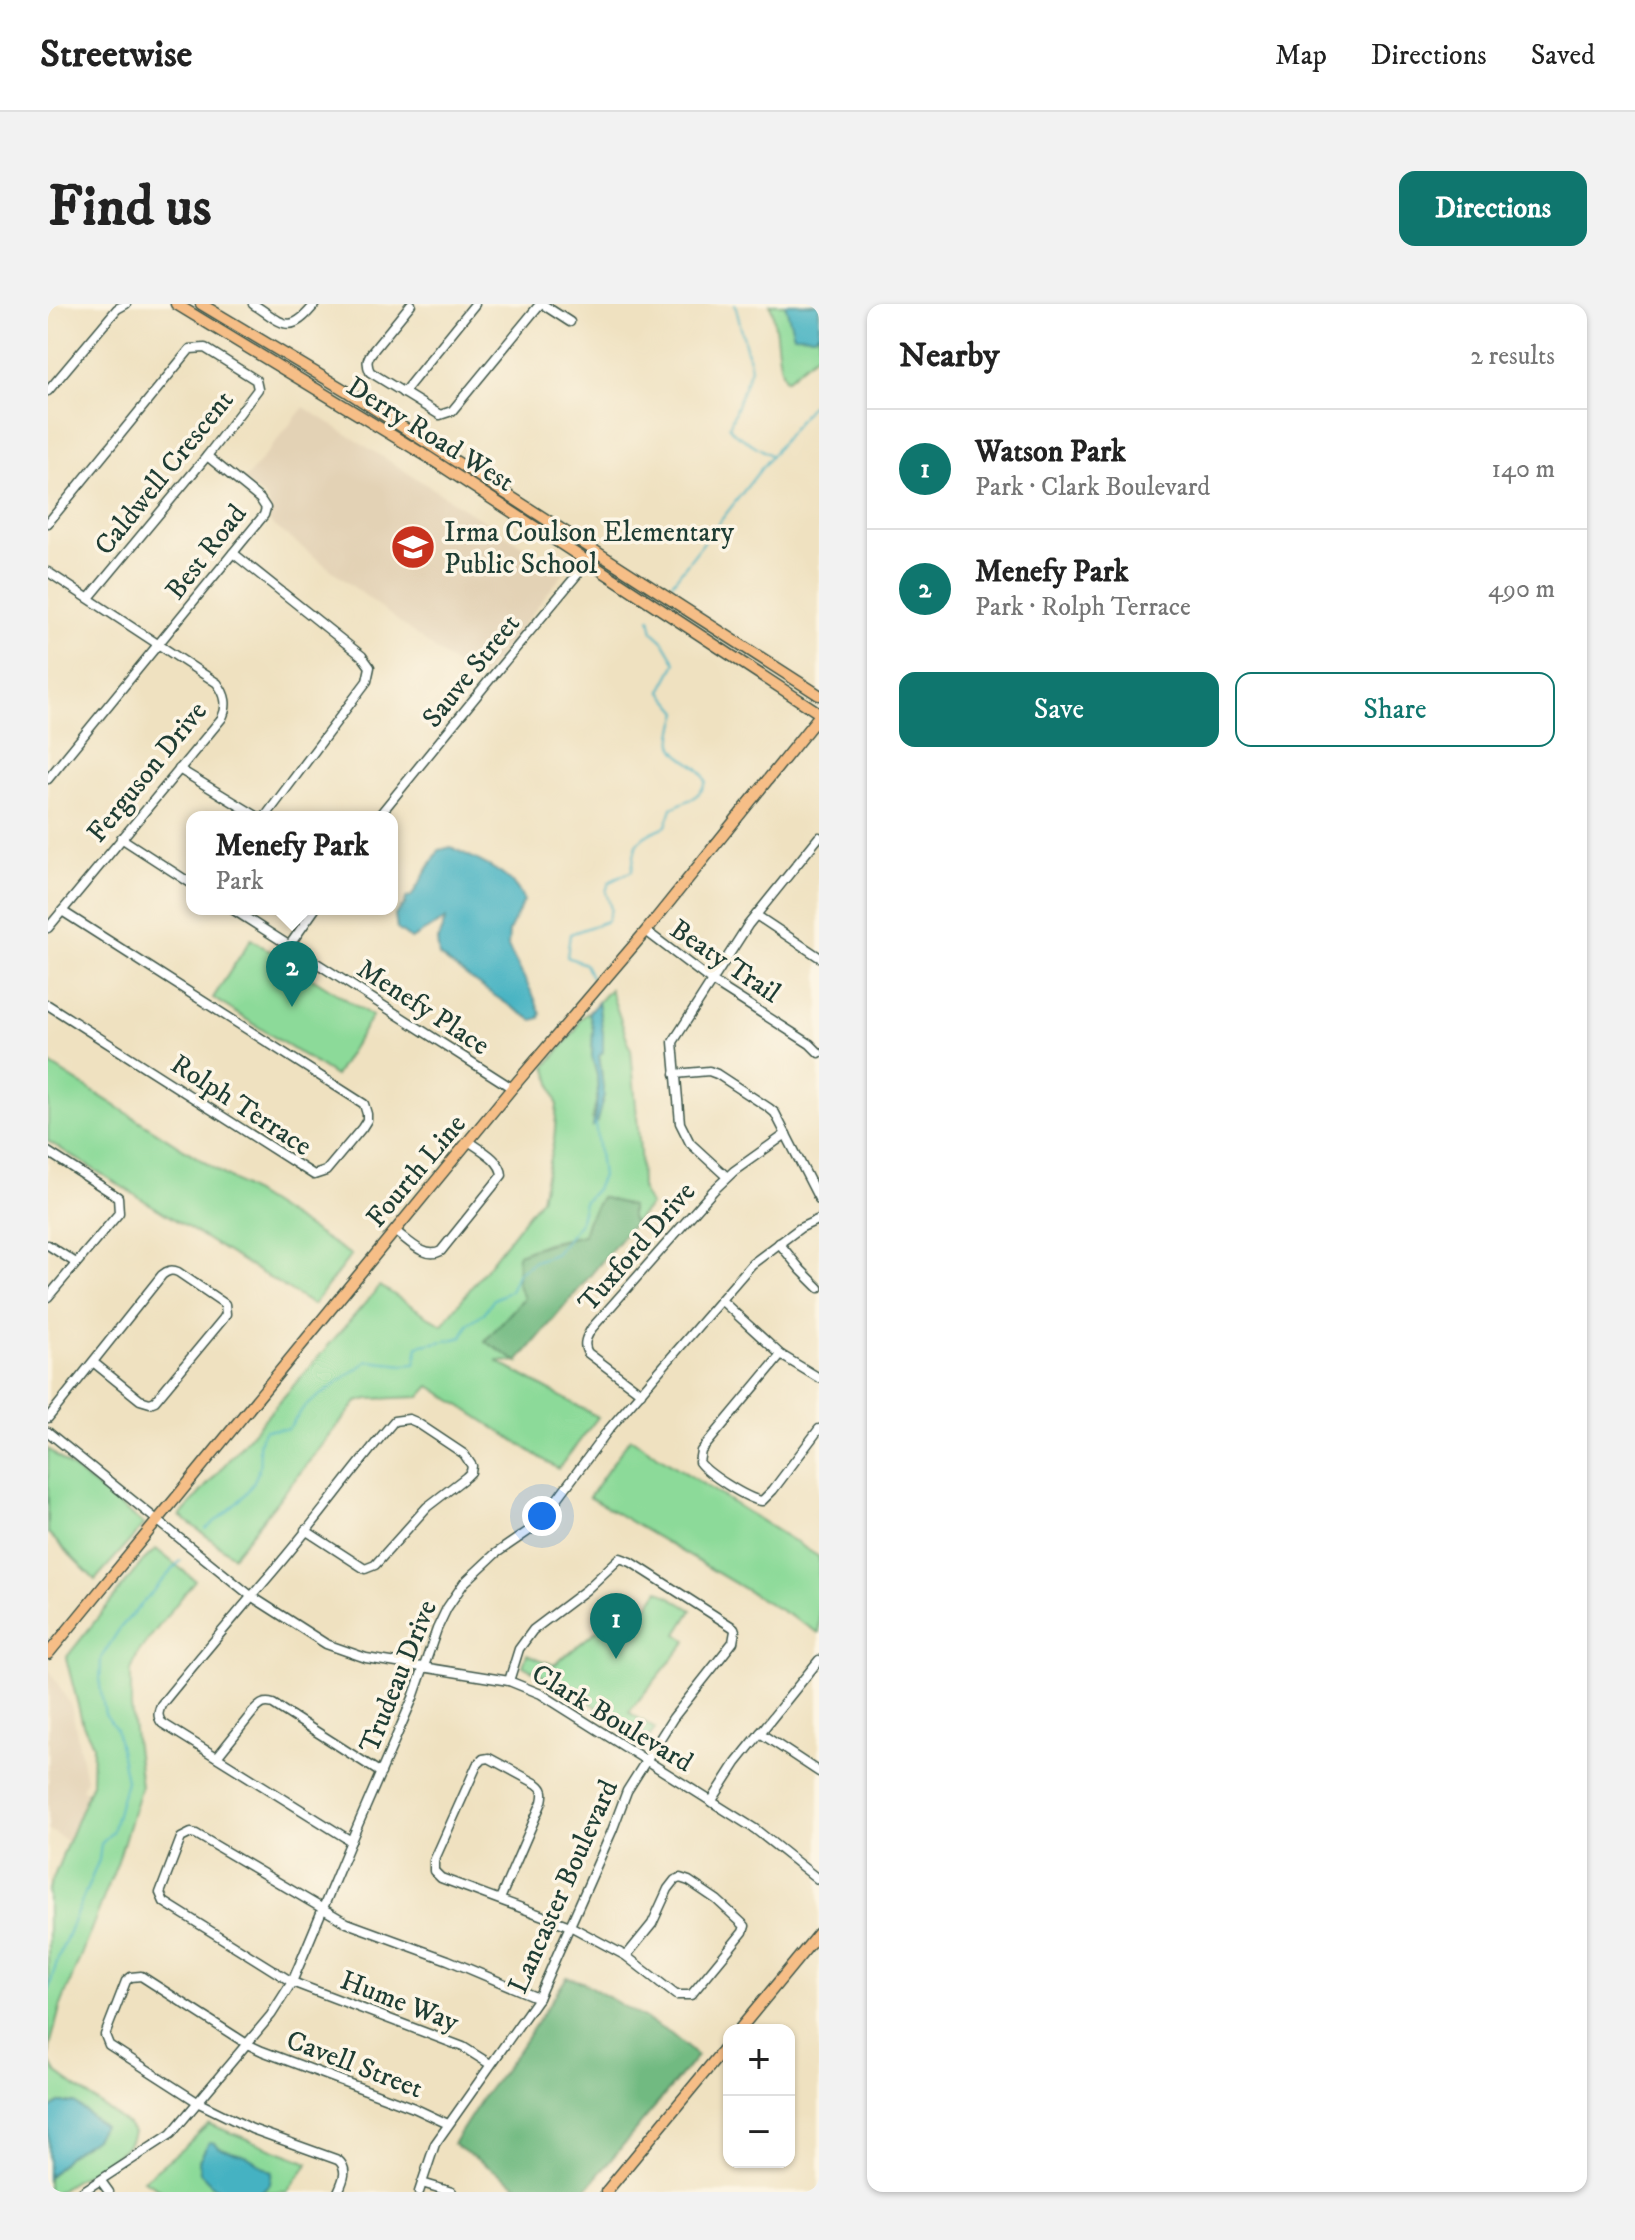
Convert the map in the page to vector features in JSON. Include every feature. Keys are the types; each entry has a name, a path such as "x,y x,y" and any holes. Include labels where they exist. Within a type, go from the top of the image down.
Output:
{"main road":[{"name":"Derry Road West","path":"176,304 428,457 819,714"},
{"name":"Derry Road West","path":"201,304 348,392 819,695"},
{"name":"Fourth Line","path":"48,1654 512,1088 646,931 819,714"},
{"path":"744,2024 819,1933"},
{"path":"606,2192 723,2050"}],"street":[{"path":"253,304 291,325 299,322 315,304"},
{"path":"411,304 367,360 370,372 436,414 445,415 452,411 541,304 570,322"},
{"path":"403,393 475,304"},
{"path":"48,391 120,306"},
{"name":"Caldwell Crescent","path":"48,523 190,349 205,348 256,380 258,389 207,456 89,598"},
{"name":"Best Road","path":"48,779 263,517 266,508 260,499 207,456"},
{"name":"Sauve Street","path":"383,811 596,552"},
{"path":"233,553 362,656 370,667 367,681 270,811"},
{"name":"Ferguson Drive","path":"48,572 217,683 226,702 222,718 48,928"},
{"path":"179,769 248,811"},
{"path":"727,1177 690,1143 680,1123 673,1042 756,915 819,837"},
{"path":"121,838 186,880"},
{"name":"Rolph Terrace","path":"48,1005 314,1175 326,1171 367,1120 364,1104 62,911"},
{"name":"Menefy Place","path":"241,915 512,1088"},
{"path":"289,946 311,915"},
{"path":"756,915 819,957"},
{"name":"Beaty Trail","path":"646,931 713,982 771,1017 819,1053"},
{"path":"675,1074 709,1071 717,1074 775,1113 819,1199"},
{"name":"Tuxford Drive","path":"641,1393 588,1353 587,1336 704,1200 727,1177 786,1134"},
{"path":"395,1231 428,1254 442,1250 502,1175 498,1163 470,1142"},
{"path":"48,1152 118,1197 120,1203 119,1213 48,1297"},
{"name":"Trudeau Drive","path":"82,2192 171,2134 271,2015 292,1982 413,1698 447,1608 464,1583 495,1554 530,1530 549,1510 609,1429 752,1264 800,1228 819,1219"},
{"path":"779,1243 819,1288"},
{"path":"48,1245 76,1263"},
{"path":"48,1418 162,1275 169,1270 178,1272 225,1304 223,1319 155,1401 140,1400 93,1362"},
{"path":"721,1300 781,1355 819,1378"},
{"path":"781,1355 701,1451 699,1462 742,1492 762,1501 819,1429"},
{"path":"305,1530 365,1569 375,1565 427,1507 466,1477 472,1466 469,1460 416,1422 409,1419 394,1421 161,1705 158,1712 162,1723 351,1841"},
{"name":"Clark Boulevard","path":"48,1432 251,1596 313,1637 338,1650 366,1658 509,1681 551,1700 765,1837 819,1880"},
{"name":"Lancaster Boulevard","path":"421,2188 435,2144 538,1998 627,1791 673,1718 733,1642 735,1631 631,1562 620,1558 586,1590 533,1630 519,1649 509,1681"},
{"path":"711,1802 736,1763 819,1660"},
{"path":"809,1674 819,1681"},
{"path":"217,1757 253,1712 267,1702 381,1773"},
{"path":"760,1733 819,1772"},
{"path":"500,1899 544,1794 542,1787 489,1758 483,1759 475,1768 433,1867 441,1878 570,1926 626,1956 676,1995 687,1996 698,1988 745,1926 717,1900 680,1878 668,1889 652,1924 626,1956"},
{"name":"Hume Way","path":"322,1909 196,1834 186,1834 178,1845 160,1893 164,1902 292,1982 463,2047 490,2064"},
{"path":"322,1909 347,1923 448,1960 538,1998"},
{"name":"Cavell Street","path":"199,2103 106,2042 108,2027 126,1981 131,1977 141,1976 247,2044 274,2057 414,2108 448,2124"},
{"path":"199,2103 252,2129 338,2160 345,2170 338,2192"},
{"path":"101,2181 109,2192"},
{"path":"421,2188 452,2192"}],"shaded area":[{"name":"Irma Coulson Elementary Public School","path":"304,407 564,572 479,683 269,522 266,498 243,482"},
{"path":"49,1669 71,1706 86,1779 82,1789 88,1793 68,1842 48,1829"}],"green space":[{"path":"770,304 819,304 819,352 786,380 780,366"},
{"path":"251,939 372,1016 335,1076 213,998"},
{"path":"610,989 631,1050 641,1188 650,1205 634,1223 631,1218 588,1220 583,1235 547,1243 518,1254 524,1298 485,1341 518,1362 496,1361 598,1417 558,1469 430,1386 420,1397 357,1402 233,1556 180,1516 380,1286 442,1325 541,1198 554,1140 557,1104 546,1066 576,1030 580,1019 589,1012 598,1094 602,1076 599,1056 603,1034 598,1002"},
{"path":"48,1063 351,1255 313,1305 48,1141"},
{"path":"601,1197 631,1206 634,1223 518,1362 485,1341 524,1298 517,1283 518,1254 583,1235"},
{"path":"630,1438 819,1557 819,1633 589,1497"},
{"path":"48,1449 144,1525 95,1580 48,1533"},
{"path":"156,1549 195,1580 138,1653 131,1671 131,1708 141,1786 117,1864 60,2008 49,2060 56,2072 128,2125 133,2132 131,2140 115,2157 57,2192 48,2192 48,2178 68,2156 85,2145 59,2103 48,2111 48,1891 92,1783 93,1744 83,1725 66,1658"},
{"path":"659,1590 692,1610 677,1634 687,1641 629,1712 655,1729 648,1740 564,1686 523,1666 527,1654 554,1665 628,1605 643,1613"},
{"path":"567,1977 582,1982 671,2034 697,2056 584,2192 528,2192 453,2144"},
{"path":"209,2124 309,2163 287,2192 261,2192 270,2183 245,2155 220,2148 212,2185 224,2192 165,2192 143,2180"}],"water":[{"path":"785,304 819,304 819,332 815,336 794,335"},
{"path":"451,847 493,868 519,891 524,901 509,931 508,947 534,997 540,1018 533,1020 521,1013 439,956 437,941 446,919 411,939 397,929 395,915 398,915 406,898 411,897 439,850"},
{"path":"598,1002 603,1034 603,1052 599,1056 604,1095 593,1126 598,1094 589,1012"},
{"path":"59,2103 75,2103 103,2126 95,2138 68,2156 48,2178 48,2111"},
{"path":"209,2142 245,2155 272,2172 270,2183 261,2192 224,2192 212,2185 200,2173 199,2160"}],"waterway":[{"path":"735,304 751,368 729,427 770,455"},
{"path":"672,583 810,406 819,399"},
{"path":"591,977 585,964 567,957 570,934 607,921 611,909 606,892 609,882 632,871 639,841 666,826 672,808 696,796 706,782 699,770 679,754 673,744 679,712 661,691 676,663 663,641 653,632 650,618"},
{"path":"206,1529 238,1502 251,1486 259,1467 259,1445 265,1430 288,1429 305,1406 368,1361 415,1364 418,1346 462,1337 469,1323 484,1313 494,1299 510,1291 518,1272 535,1261 555,1254 579,1224 584,1202 596,1189 602,1176 595,1123"},
{"path":"48,1992 58,1958 99,1860 101,1844 112,1832 126,1781 116,1729 105,1714 100,1686 101,1658 120,1628 181,1560"}],"place":[{"name":"Irma Coulson Elementary Public School","path":"413,547"},
{"name":"Menefy Park","path":"292,1007"},
{"name":"Watson Park","path":"616,1659"}]}
